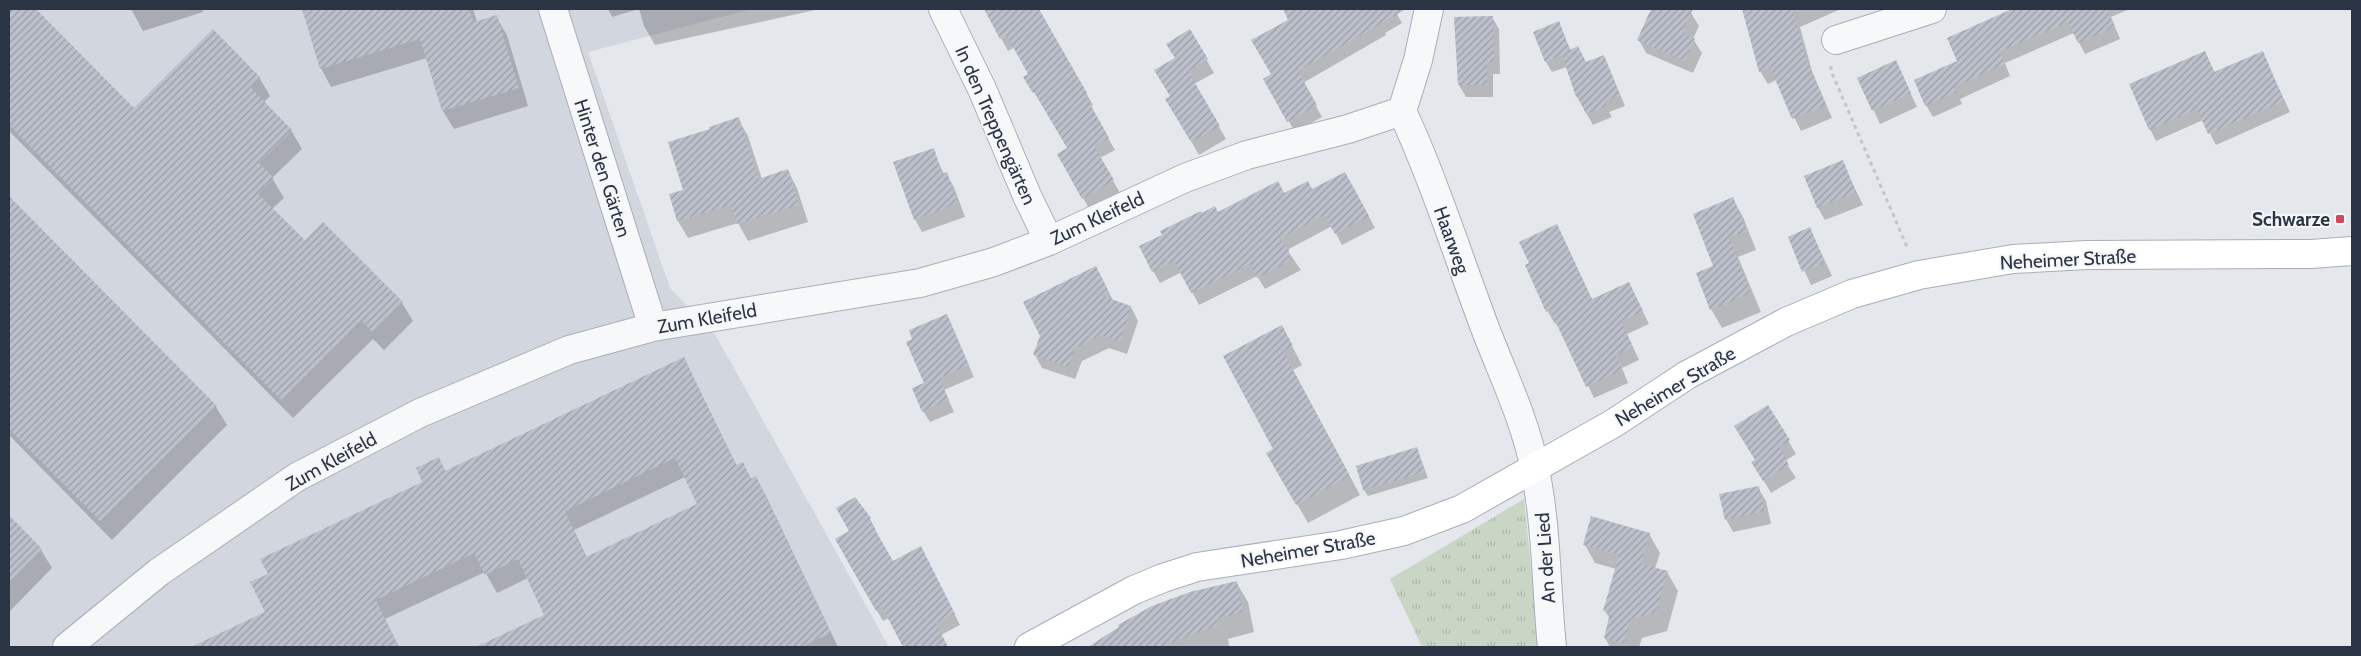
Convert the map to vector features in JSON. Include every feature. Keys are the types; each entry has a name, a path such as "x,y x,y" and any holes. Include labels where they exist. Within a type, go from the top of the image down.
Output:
{"main road":[{"name":"Neheimer Straße","path":"1029,647 1134,590 1197,567 1341,545 1404,531 1462,509 1535,469 1614,422 1687,375 1786,322 1852,294 1919,275 2013,259 2087,255 2311,254 2352,251"}],"street":[{"name":"Hinter den Gärten","path":"553,9 653,327"},
{"name":"In den Treppengärten","path":"943,9 982,89 1049,241"},
{"path":"1402,111 1418,60 1429,9"},
{"path":"1836,40 1932,9"},
{"name":"Zum Kleifeld","path":"67,647 158,572 297,477 420,413 569,350 653,327 920,282 994,262 1049,241 1185,178 1247,155 1348,128 1402,111"},
{"name":"Haarweg","path":"1402,111 1420,149 1489,340 1516,405 1535,469"},
{"name":"An der Lied","path":"1535,469 1541,507 1552,647"}],"path":[{"path":"1836,40 1831,71 1919,275"}],"shaded area":[{"path":"9,9 752,9 588,52 670,288 716,336 889,647 9,647"}],"green space":[{"path":"1524,499 1539,647 1422,647 1390,579"}],"building":[{"path":"9,9 36,9 134,108 213,29 260,77 250,87 292,130 259,163 274,178 258,194 305,240 323,222 403,302 372,332 362,321 281,400 9,125"},
{"path":"302,9 469,9 474,22 497,15 519,88 442,111 420,39 320,69"},
{"path":"984,9 1039,9 1087,93 1085,95 1109,138 1094,146 1114,180 1082,199 1057,154 1067,148 1035,93 1032,92 1023,77 1028,74 1007,36 1000,39"},
{"path":"1283,9 1406,9 1298,71 1317,105 1287,122 1263,79 1271,74 1251,40 1288,20"},
{"path":"1651,9 1693,9 1682,33 1695,39 1685,61 1637,40"},
{"path":"1742,9 1793,9 1805,57 1826,105 1792,119 1770,67 1759,72"},
{"path":"2012,9 2107,9 2115,27 2078,43 2068,22 1999,52 2005,64 1954,87 1957,92 1925,106 1914,80 1957,61 1947,38"},
{"path":"1493,16 1494,62 1487,63 1487,85 1458,85 1454,17"},
{"path":"1559,21 1570,50 1578,46 1586,62 1604,55 1620,95 1604,101 1606,106 1586,114 1578,96 1576,97 1562,55 1545,62 1533,32"},
{"path":"1190,29 1208,59 1188,71 1220,126 1191,142 1165,99 1170,96 1154,70 1175,58 1166,44"},
{"path":"2205,51 2214,72 2263,51 2284,101 2208,134 2197,109 2149,130 2129,84"},
{"path":"1896,60 1911,93 1872,111 1857,78"},
{"path":"739,117 758,179 788,169 799,205 737,224 731,205 677,221 669,194 683,190 668,142 710,129 709,127"},
{"path":"934,148 942,174 947,172 958,203 914,220 893,162"},
{"path":"1843,160 1856,192 1817,208 1804,176"},
{"path":"1345,172 1369,216 1335,234 1324,215 1280,239 1289,250 1289,261 1257,278 1250,264 1191,293 1174,261 1152,272 1139,246 1162,235 1160,231 1201,211 1202,213 1215,206 1218,212 1278,181 1284,193 1308,181 1312,189"},
{"path":"9,196 217,406 101,522 9,429"},
{"path":"1733,197 1746,231 1729,238 1751,293 1710,310 1696,273 1713,266 1693,214"},
{"path":"1557,224 1592,299 1629,282 1643,311 1621,321 1633,347 1616,355 1622,370 1586,387 1550,310 1546,312 1525,265 1529,263 1519,242"},
{"path":"1810,227 1825,263 1802,272 1788,237"},
{"path":"1096,266 1109,292 1102,296 1131,306 1120,342 1101,335 1075,348 1068,367 1033,355 1040,336 1023,302"},
{"path":"947,314 969,365 939,378 949,400 922,412 912,388 924,383 906,342 912,339 909,330"},
{"path":"1282,325 1293,346 1283,351 1350,476 1296,505 1266,453 1273,449 1223,356"},
{"path":"684,357 736,465 743,462 751,479 756,476 831,633 802,647 476,647 544,615 518,559 485,575 474,553 376,600 398,647 191,647 265,612 250,582 268,574 260,559 422,482 416,468 439,457 445,471","holes":["675,458 697,504 586,557 565,511"]},
{"path":"1768,405 1790,440 1779,447 1789,465 1763,481 1751,462 1755,460 1734,426"},
{"path":"1417,447 1425,472 1363,490 1356,466"},
{"path":"1759,486 1764,511 1725,520 1719,494"},
{"path":"855,497 871,518 869,519 893,561 921,546 955,614 936,623 948,647 903,647 882,607 876,611 835,539 849,531 836,508"},
{"path":"9,515 42,549 9,583"},
{"path":"1591,516 1650,533 1641,564 1668,571 1656,612 1631,619 1624,644 1604,638 1610,613 1603,611 1619,555 1583,545"},
{"path":"1237,581 1243,612 1217,619 1218,625 1160,647 1088,647 1119,627 1118,625 1152,606 1190,592"}],"place":[{"name":"Schwarze","path":"2340,219"}]}
